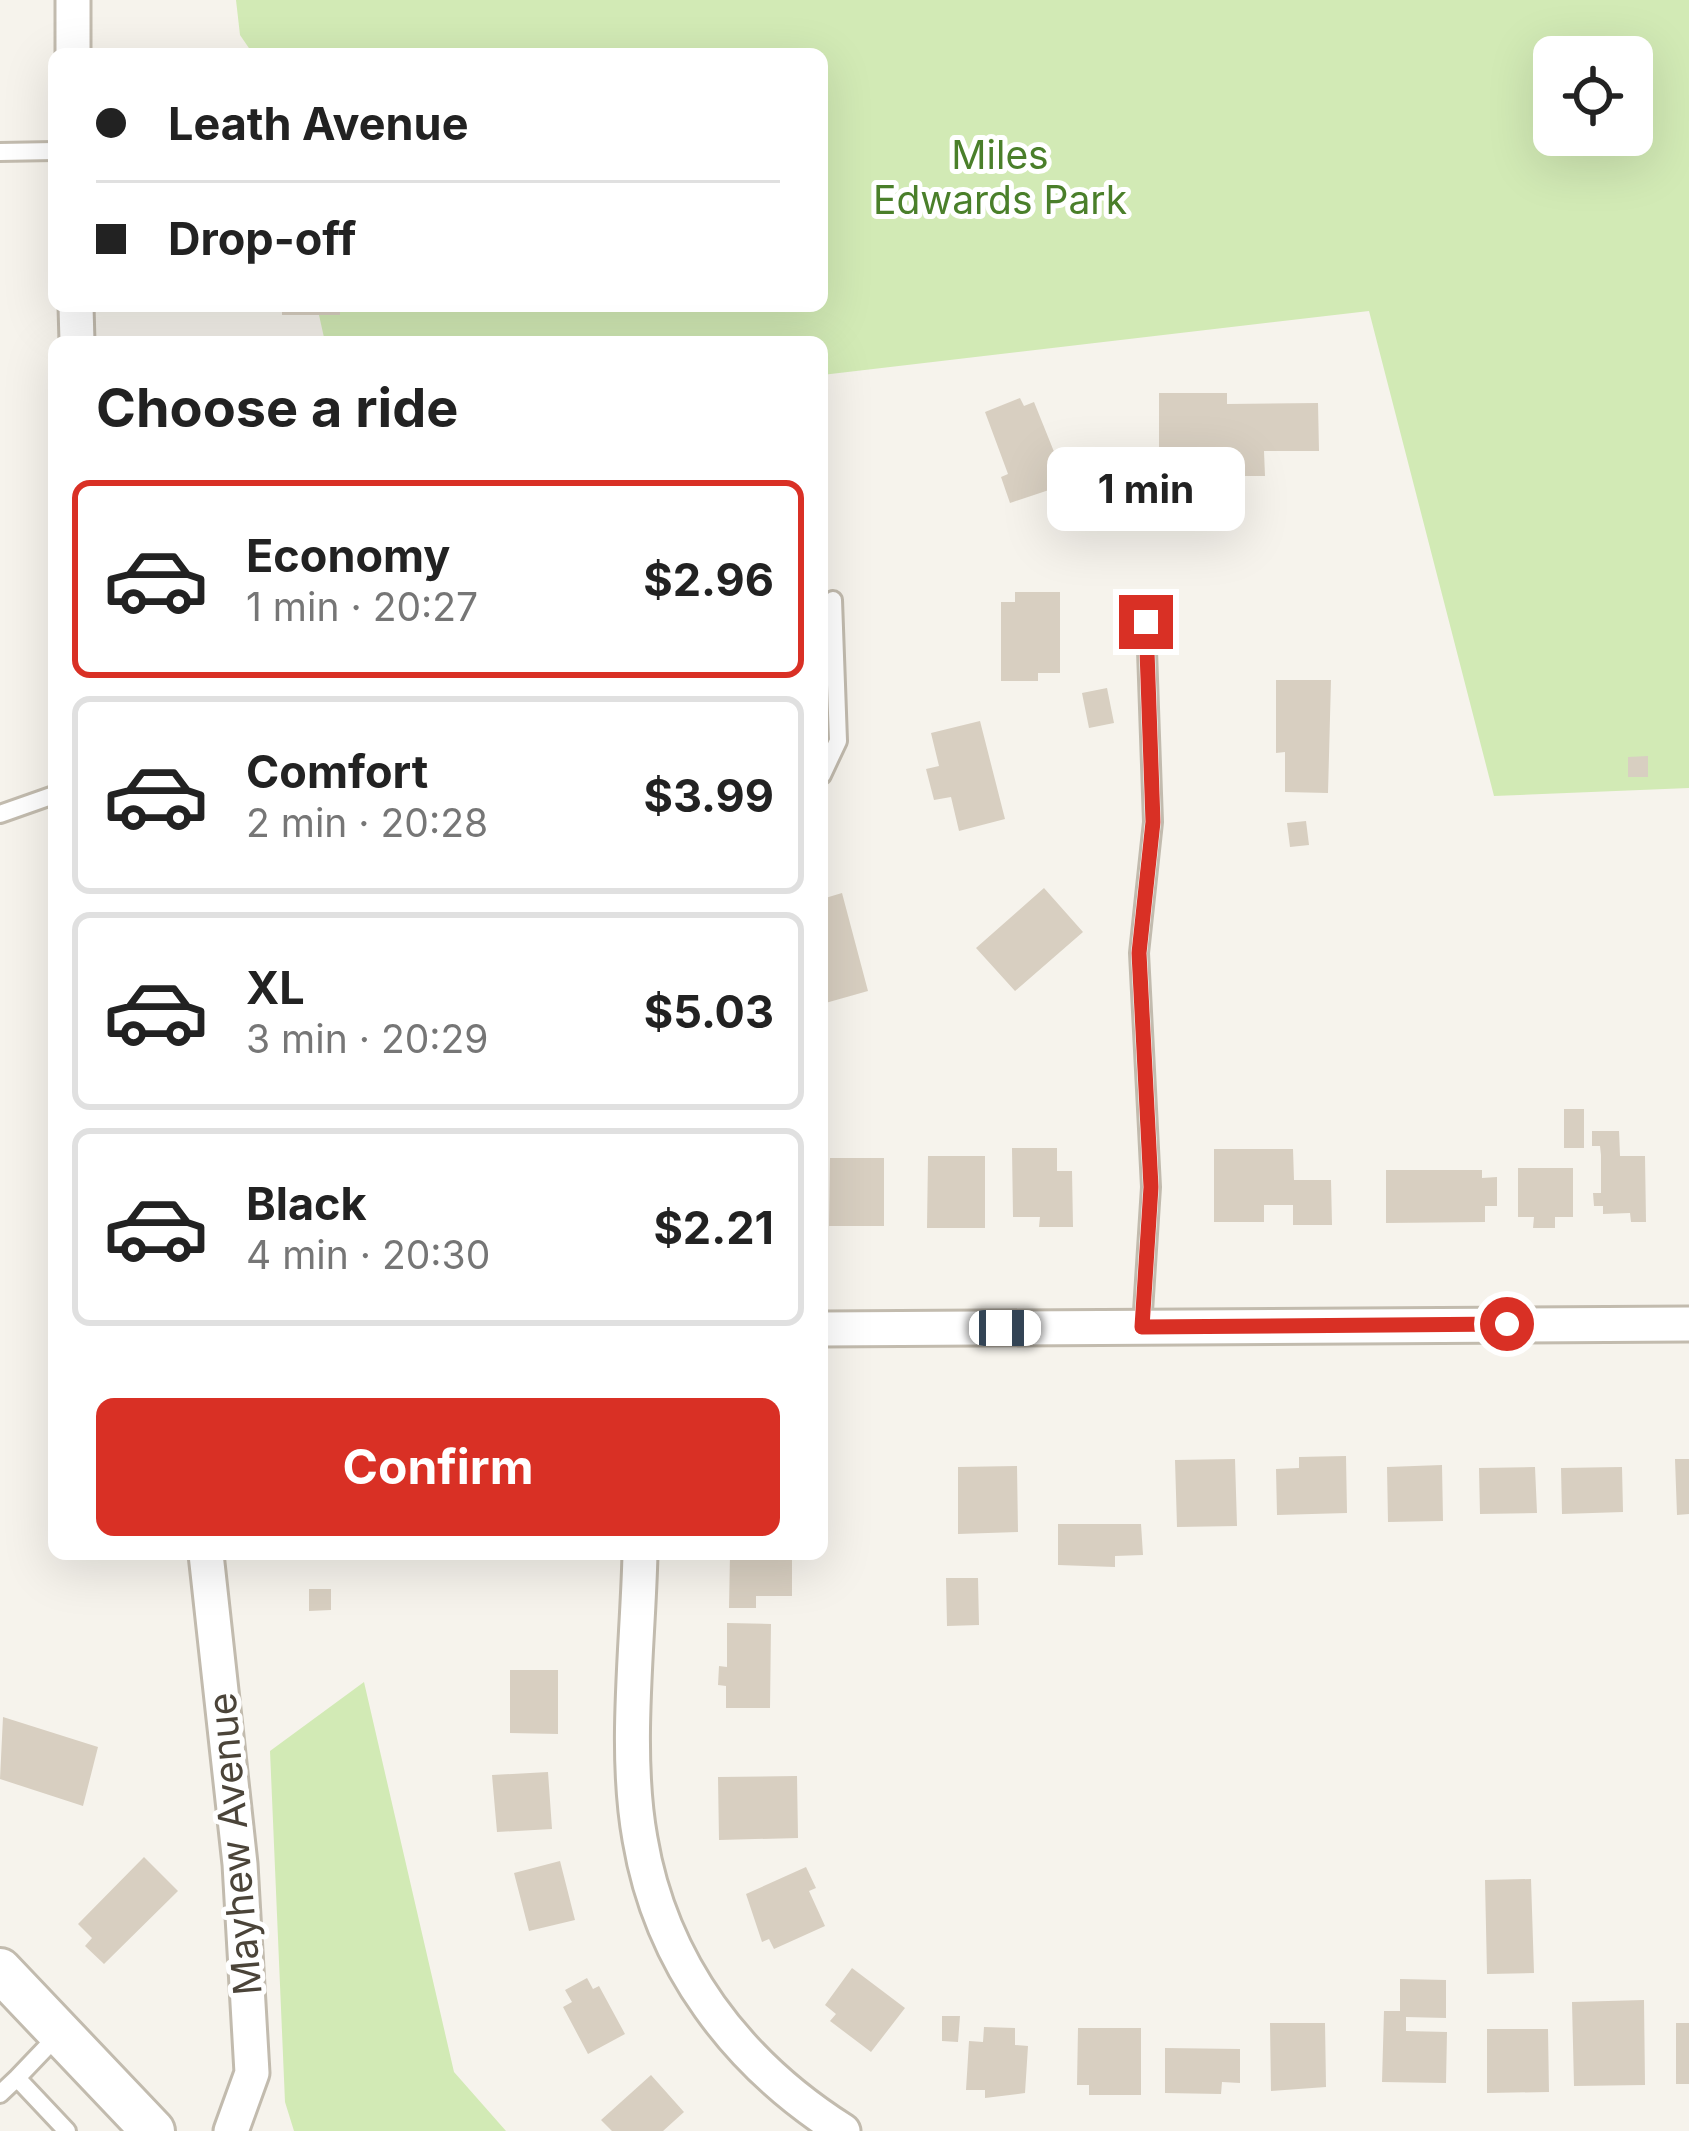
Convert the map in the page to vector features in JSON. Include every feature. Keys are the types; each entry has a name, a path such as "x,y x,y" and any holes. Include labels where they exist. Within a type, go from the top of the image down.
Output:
{"street":[{"path":"73,0 73,48"},
{"path":"828,1329 1689,1324"},
{"name":"Mayhew Avenue","path":"207,1560 240,1864 252,2073 231,2131"},
{"path":"640,1560 635,1785 650,1886 674,1950 709,2009 752,2062 804,2106 843,2131"},
{"path":"4,1986 61,2032 153,2131"}],"lane":[{"path":"0,152 48,151"},
{"path":"828,762 838,740 833,600"},
{"path":"1142,1327 1151,1187 1139,953 1153,822 1146,622"},
{"path":"0,814 48,797"},
{"path":"0,2094 61,2032"},
{"path":"16,2078 67,2131"}],"green space":[{"name":"Miles Edwards Park","path":"236,0 1689,0 1689,788 1494,796 1369,311 828,374 828,336 324,336 318,312 828,312 828,48 249,48 240,35"},
{"path":"364,1682 454,2072 506,2131 294,2131 285,2102 270,1751"}],"building":[{"path":"282,312 340,312 340,315"},
{"path":"1159,393 1227,393 1227,404 1318,403 1319,451 1264,451 1265,476 1220,476 1219,460 1159,460"},
{"path":"1020,398 1024,406 1034,402 1067,484 1010,503 1001,477 1008,474 985,412"},
{"path":"1015,592 1060,592 1060,673 1038,673 1038,681 1001,681 1001,602 1015,602"},
{"path":"1276,680 1331,680 1328,793 1285,792 1285,752 1276,753"},
{"path":"1107,688 1114,723 1089,728 1082,693"},
{"path":"980,721 1005,819 959,831 951,797 934,800 926,769 939,766 931,733"},
{"path":"1648,756 1648,777 1628,777 1628,757"},
{"path":"1306,821 1309,845 1290,847 1287,823"},
{"path":"1044,888 1083,932 1015,991 976,948"},
{"path":"842,893 868,991 828,1002 828,897"},
{"path":"1564,1109 1584,1109 1584,1148 1564,1148"},
{"path":"1592,1131 1619,1131 1620,1156 1645,1156 1646,1222 1631,1222 1630,1213 1603,1214 1603,1206 1594,1206 1593,1193 1601,1193 1601,1155 1600,1146 1592,1146"},
{"path":"1012,1148 1057,1148 1057,1171 1072,1171 1073,1227 1039,1227 1040,1217 1013,1217"},
{"path":"1214,1149 1293,1149 1294,1180 1331,1180 1332,1225 1293,1225 1293,1205 1264,1205 1264,1222 1214,1222"},
{"path":"928,1156 985,1156 985,1228 927,1228"},
{"path":"830,1158 884,1158 884,1226 829,1226"},
{"path":"1518,1168 1573,1168 1573,1217 1555,1217 1555,1228 1533,1228 1534,1217 1518,1217"},
{"path":"1386,1170 1482,1170 1482,1178 1497,1177 1497,1206 1485,1206 1485,1222 1386,1223"},
{"path":"1346,1456 1347,1513 1277,1515 1276,1469 1299,1468 1299,1457"},
{"path":"1235,1459 1237,1526 1177,1527 1175,1460"},
{"path":"1675,1459 1689,1459 1689,1514 1677,1515"},
{"path":"1442,1465 1443,1521 1388,1522 1387,1467"},
{"path":"1017,1466 1018,1532 958,1534 958,1467"},
{"path":"1535,1467 1537,1513 1480,1514 1479,1468"},
{"path":"1622,1467 1623,1512 1562,1514 1561,1468"},
{"path":"1058,1524 1141,1524 1143,1555 1115,1556 1115,1567 1058,1565"},
{"path":"730,1560 792,1560 792,1596 756,1596 756,1608 729,1608"},
{"path":"946,1578 978,1578 979,1625 947,1626"},
{"path":"309,1589 331,1589 331,1610 309,1611"},
{"path":"727,1623 771,1624 770,1708 726,1708 726,1686 718,1685 719,1666 727,1667"},
{"path":"510,1670 558,1670 558,1734 510,1733"},
{"path":"3,1717 98,1747 83,1806 0,1779"},
{"path":"548,1772 552,1829 497,1832 492,1775"},
{"path":"797,1776 798,1838 719,1840 718,1777"},
{"path":"144,1857 178,1891 104,1964 85,1946 92,1938 78,1924"},
{"path":"560,1861 575,1920 529,1931 514,1873"},
{"path":"806,1867 816,1888 809,1891 825,1926 774,1949 769,1939 762,1942 746,1894"},
{"path":"1531,1879 1534,1973 1487,1974 1485,1880"},
{"path":"852,1968 905,2008 871,2052 830,2021 836,2014 825,2005"},
{"path":"587,1978 593,1989 599,1986 625,2034 588,2054 563,2007 572,2002 565,1990"},
{"path":"1400,1979 1446,1980 1446,2018 1406,2017 1406,2031 1447,2032 1446,2083 1382,2082 1384,2011 1400,2011"},
{"path":"1644,2000 1645,2085 1574,2086 1572,2002"},
{"path":"942,2016 960,2016 958,2042 942,2041"},
{"path":"1270,2023 1325,2023 1326,2087 1271,2091"},
{"path":"1676,2023 1689,2023 1689,2084 1676,2084"},
{"path":"984,2027 1015,2028 1015,2045 1028,2046 1025,2093 985,2098 985,2090 966,2090 969,2041 983,2042"},
{"path":"1078,2028 1141,2028 1141,2095 1089,2095 1089,2085 1077,2085"},
{"path":"1487,2029 1548,2029 1549,2092 1487,2093"},
{"path":"1165,2048 1240,2049 1240,2083 1222,2082 1221,2094 1165,2093"},
{"path":"651,2075 684,2112 663,2131 612,2131 601,2120"}],"route":[{"path":"1146,622 1153,822 1139,953 1151,1187 1150,1260 1142,1327 1507,1324"}]}
